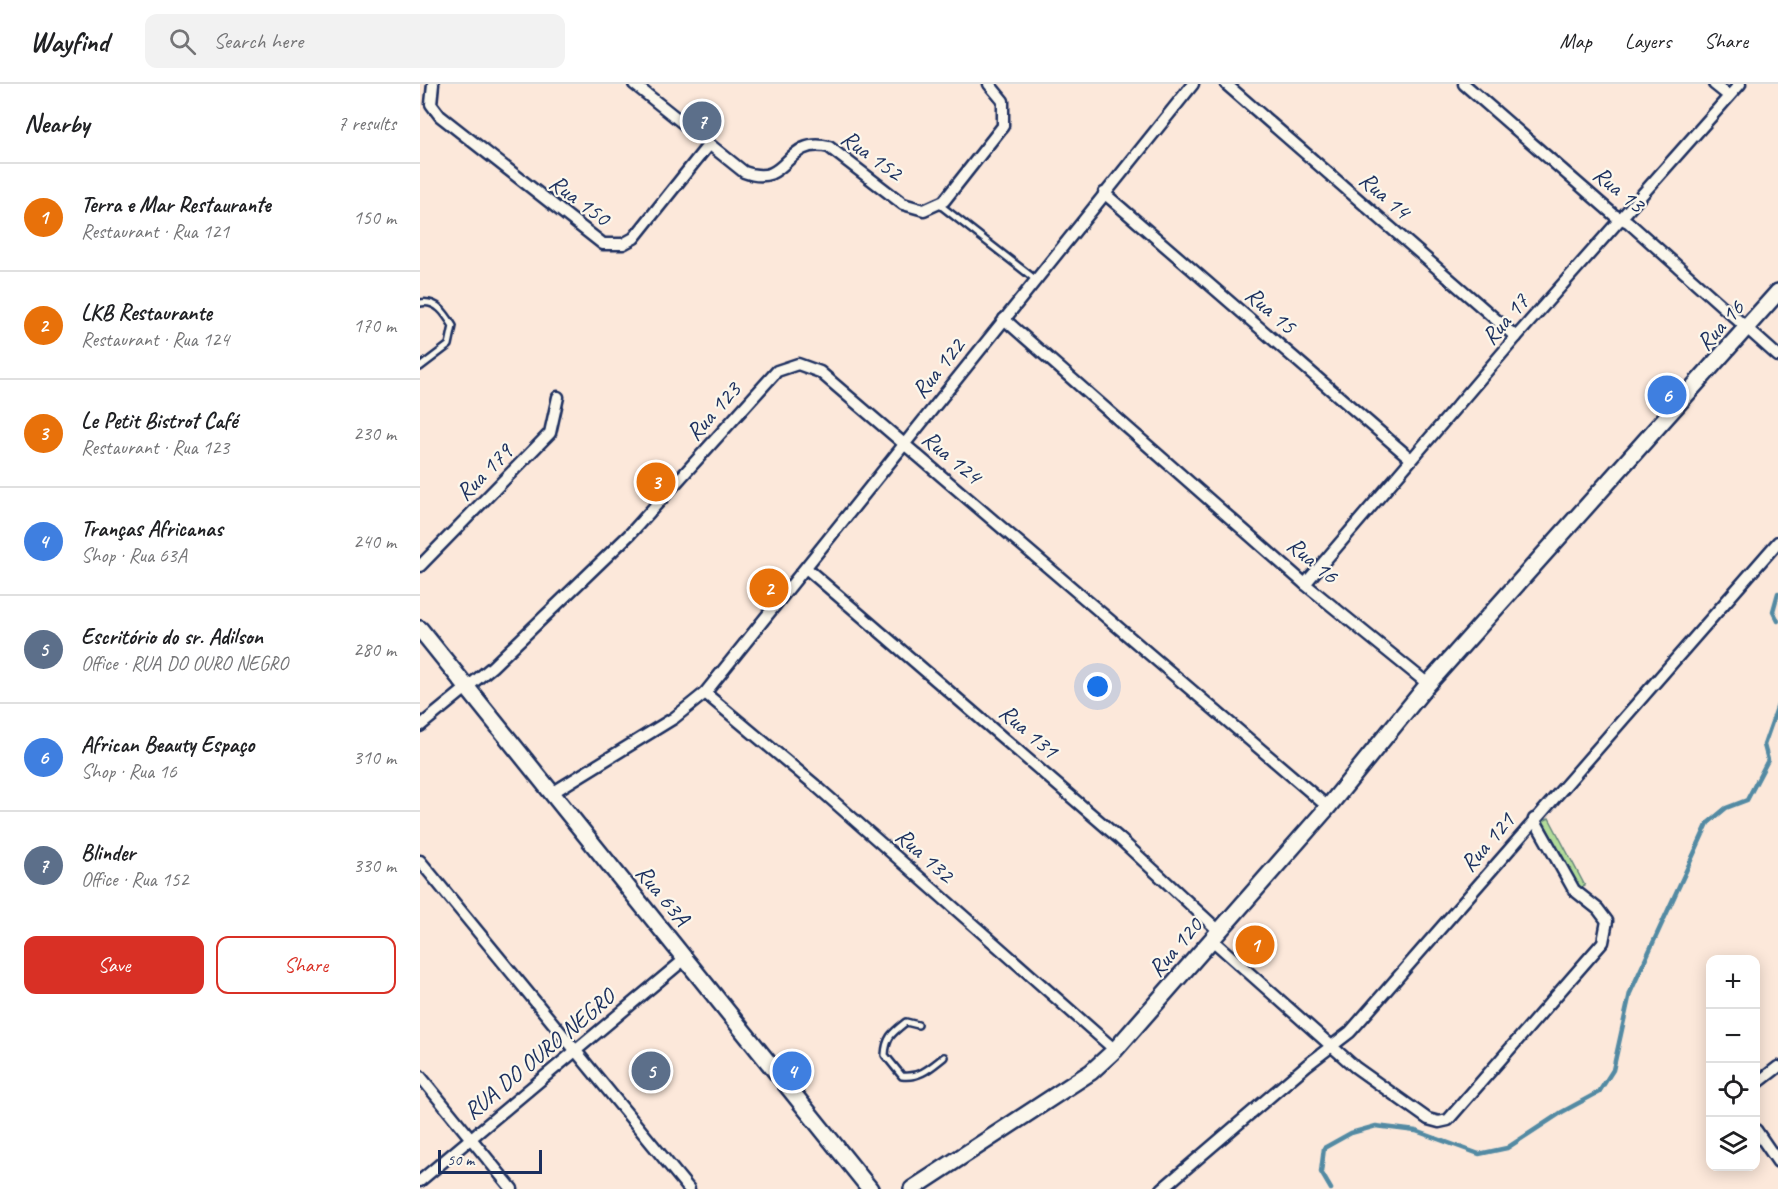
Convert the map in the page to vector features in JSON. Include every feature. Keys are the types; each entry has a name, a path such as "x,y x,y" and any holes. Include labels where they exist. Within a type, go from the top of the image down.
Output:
{"street":[{"name":"Rua 150","path":"433,84 431,104 440,117 603,244 623,244 634,238 709,144"},
{"name":"Rua 152","path":"634,84 744,172 757,177 771,174 781,169 799,149 818,144 829,147 903,204 924,210 940,205"},
{"path":"940,205 1003,126 1003,102 996,90 989,84"},
{"path":"1004,320 1193,84"},
{"name":"Rua 14","path":"1226,84 1516,337"},
{"name":"Rua 13","path":"1464,84 1747,328"},
{"path":"1714,84 1729,96"},
{"name":"Rua 17","path":"1305,584 1516,337 1740,84"},
{"name":"Rua 15","path":"1104,193 1411,459"},
{"name":"Rua 16","path":"1004,320 1305,584 1428,684 1778,292"},
{"name":"Rua 122","path":"903,443 1004,320"},
{"path":"1747,328 1778,356"},
{"name":"Rua 123","path":"420,726 467,688 630,534 772,376 784,367 806,365 820,372 903,443"},
{"name":"Rua 179","path":"420,566 550,433 558,397"},
{"name":"Rua 124","path":"552,793 674,718 705,693 903,443 1328,807"},
{"name":"Rua 121","path":"1162,1189 1350,1032 1778,542"},
{"name":"Rua 131","path":"806,568 1120,839 1215,935"},
{"name":"Rua 63A","path":"420,629 870,1189"},
{"name":"Rua 120","path":"912,1189 1091,1072 1115,1050 1328,807 1428,684"},
{"name":"Rua 132","path":"705,693 815,785 1115,1050"},
{"path":"1215,935 1355,1067 1428,1119 1439,1122 1448,1120 1603,942 1607,932 1608,921 1598,909 1574,890 1534,819"},
{"path":"420,861 689,1189"},
{"name":"RUA DO OURO NEGRO","path":"420,1181 685,959"},
{"path":"1760,1080 1778,1067"},
{"path":"420,1076 512,1189"},
{"path":"1760,1137 1778,1162"}],"lane":[{"path":"940,205 1036,280"},
{"path":"420,303 428,302 443,310 453,326 449,345 420,367"},
{"path":"918,1024 906,1022 889,1035 885,1055 902,1076 923,1073 944,1057"}],"green space":[{"path":"1549,818 1585,886 1579,889 1543,821"}],"waterway":[{"path":"1778,593 1773,611 1778,621"},
{"path":"1331,1189 1321,1172 1324,1148 1351,1133 1376,1126 1416,1131 1479,1154 1507,1148 1562,1112 1599,1092 1613,1070 1630,993 1708,823 1726,808 1747,800 1768,760 1764,745 1778,705"}],"place":[{"name":"Blinder","path":"702,121"},
{"name":"African Beauty Espaço","path":"1667,395"},
{"name":"Le Petit Bistrot Café","path":"656,482"},
{"name":"LKB Restaurante","path":"769,588"},
{"name":"Terra e Mar Restaurante","path":"1255,945"},
{"name":"Escritório do sr. Adilson","path":"651,1071"},
{"name":"Tranças Africanas","path":"792,1071"}]}
